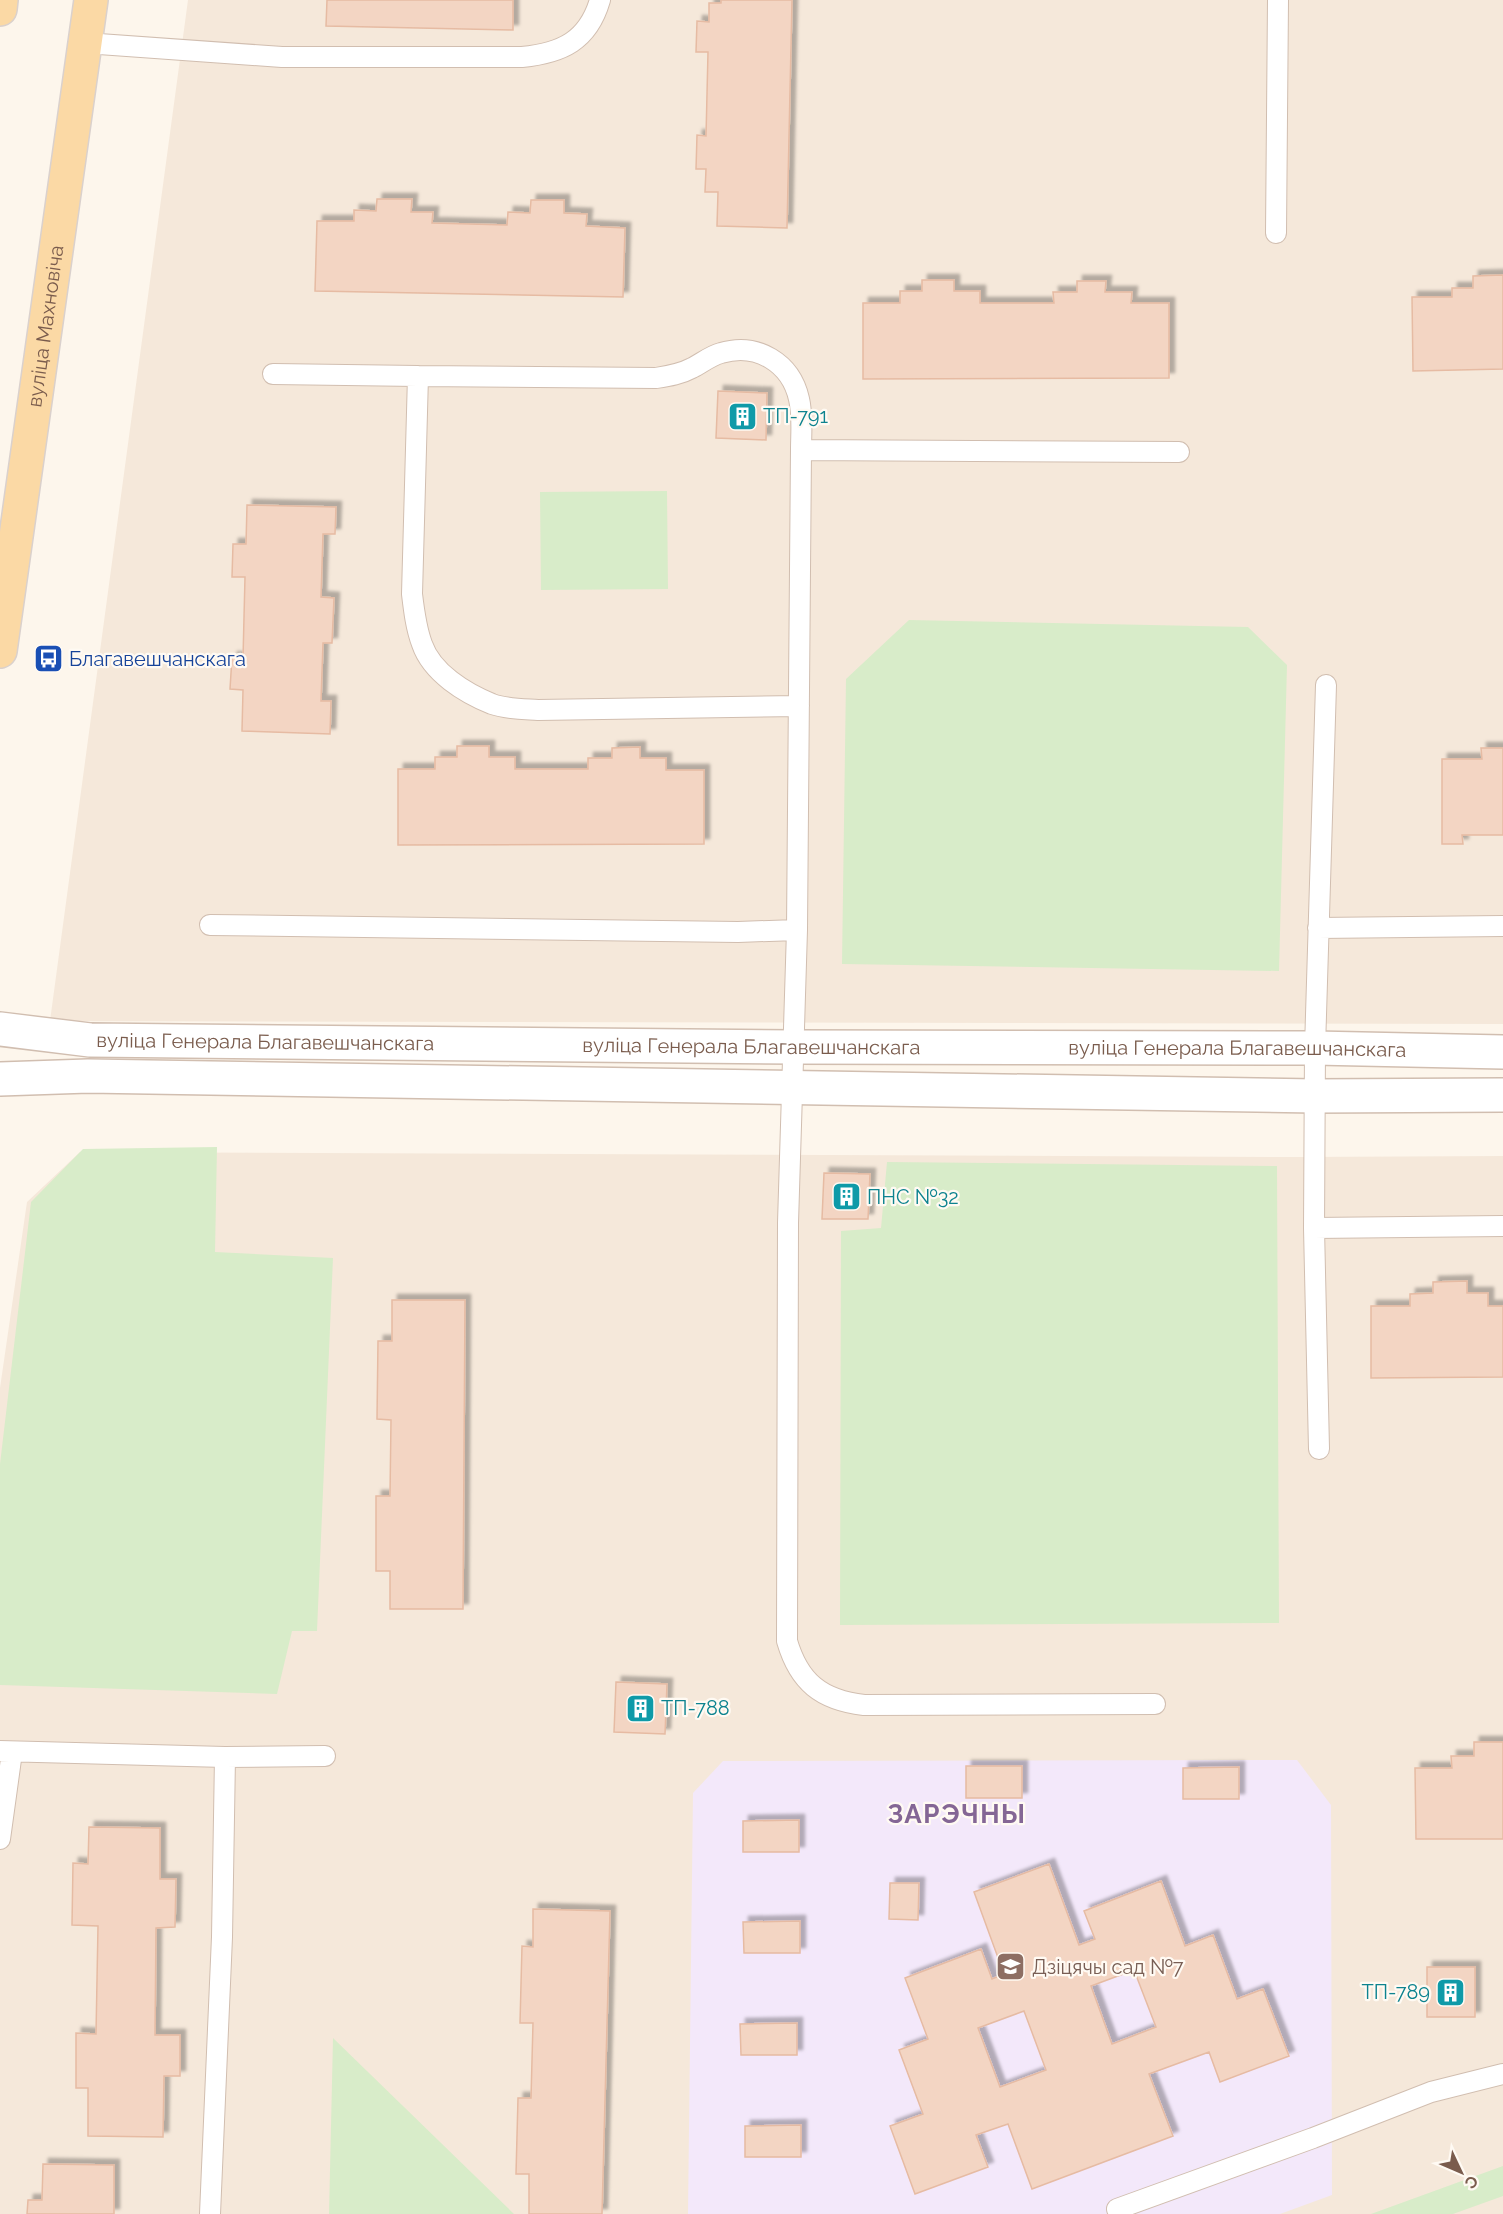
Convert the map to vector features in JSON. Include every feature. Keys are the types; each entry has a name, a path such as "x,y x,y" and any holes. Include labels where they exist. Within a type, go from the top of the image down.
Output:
{"main road":[{"path":"0,9 1,0"},
{"name":"вуліца Махновіча","path":"0,651 91,0"}],"street":[{"name":"вуліца Генерала Благавешчанскага","path":"0,1029 90,1040 795,1047 1315,1048 1503,1052"},
{"path":"0,1079 88,1076 1315,1096 1503,1095"}],"lane":[{"path":"85,44 282,57 522,57 559,50 575,41 588,27 600,0"},
{"path":"1276,233 1278,0"},
{"path":"273,374 656,378 686,371 721,353 736,350 767,355 779,363 795,385 801,414 801,450 797,930 788,1223 787,1641 794,1664 801,1674 819,1692 848,1704 1155,1704"},
{"path":"418,376 412,594 415,622 422,646 434,665 452,682 493,704 515,709 798,706"},
{"path":"801,450 1179,452"},
{"path":"1319,1449 1314,1228 1315,1048 1326,686"},
{"path":"210,925 738,932 797,930"},
{"path":"1318,928 1503,926"},
{"path":"1314,1228 1503,1226"},
{"path":"0,1839 6,1751 225,1757 325,1756"},
{"path":"210,2214 222,1937 225,1757"},
{"path":"1117,2209 1313,2138 1431,2092 1503,2074"}],"shaded area":[{"path":"188,0 1503,0 1503,1024 50,1021"},
{"path":"80,1152 1503,1156 1503,2214 0,2214 0,1388 27,1202"},
{"name":"Дзіцячы сад №7","path":"1297,1760 1331,1805 1332,2195 1280,2214 688,2214 693,1793 723,1761"}],"green space":[{"path":"667,491 668,589 541,590 540,492"},
{"path":"909,620 1248,627 1287,665 1279,971 842,964 846,679"},
{"path":"217,1147 215,1252 333,1258 317,1631 292,1631 277,1694 0,1685 0,1464 31,1202 83,1149"},
{"path":"887,1162 1277,1166 1279,1623 840,1625 841,1231 881,1228"},
{"path":"333,2038 514,2214 329,2214"},
{"path":"1503,2166 1503,2196 1453,2214 1371,2214"}],"building":[{"path":"327,0 513,0 513,30 326,26"},
{"path":"721,0 792,0 787,228 717,226 718,192 705,192 706,169 696,169 697,135 706,136 708,52 696,52 697,21 709,22 709,3 721,3"},
{"path":"377,199 412,199 411,212 433,212 432,223 507,225 508,212 530,213 531,200 564,200 564,213 587,214 586,226 625,228 623,297 315,291 317,221 354,221 354,210 376,211"},
{"path":"1503,275 1503,369 1413,371 1412,297 1452,297 1452,288 1473,288 1473,276"},
{"path":"922,280 954,280 954,291 980,291 980,303 1054,303 1053,292 1077,292 1077,281 1106,281 1105,292 1132,292 1131,303 1169,303 1169,378 863,379 863,303 900,303 900,291 922,291"},
{"name":"ТП-791","path":"718,391 767,393 766,440 716,438"},
{"path":"247,505 336,507 335,534 323,534 321,597 334,598 332,643 323,643 321,701 331,701 330,734 242,731 243,690 230,689 232,657 243,658 245,577 232,577 233,544 246,544"},
{"path":"457,746 489,746 489,757 515,757 515,769 588,769 588,758 612,758 612,748 640,747 640,758 666,758 666,770 704,770 704,844 398,845 398,769 435,769 435,757 457,757"},
{"path":"1481,748 1503,748 1503,835 1462,835 1463,844 1442,844 1442,759 1482,759"},
{"name":"ПНС №32","path":"824,1173 870,1174 868,1219 822,1219"},
{"path":"1467,1281 1467,1293 1488,1293 1488,1306 1503,1306 1503,1377 1371,1378 1371,1306 1410,1306 1410,1294 1433,1293 1433,1282"},
{"path":"392,1300 465,1300 463,1609 390,1609 390,1571 376,1571 376,1496 390,1496 391,1420 377,1419 378,1341 392,1341"},
{"name":"ТП-788","path":"616,1682 667,1684 665,1734 614,1732"},
{"path":"1474,1742 1503,1742 1503,1839 1416,1839 1415,1768 1452,1768 1451,1756 1474,1756"},
{"path":"966,1766 1022,1766 1022,1798 966,1798"},
{"path":"1239,1767 1239,1799 1183,1799 1183,1768"},
{"path":"799,1820 799,1852 743,1852 743,1821"},
{"path":"89,1827 160,1828 160,1879 176,1879 175,1927 156,1928 155,2035 180,2035 180,2076 164,2076 163,2137 88,2136 88,2088 76,2088 76,2033 96,2034 98,1926 72,1925 73,1863 88,1864"},
{"path":"1049,1864 1079,1945 1095,1939 1084,1911 1161,1881 1185,1946 1213,1935 1237,1999 1263,1989 1289,2056 1220,2082 1209,2052 1149,2074 1173,2136 1032,2189 1008,2124 976,2135 988,2167 915,2194 890,2126 923,2114 899,2050 928,2039 905,1978 981,1949 992,1979 1004,1974 974,1892","holes":["1134,1970 1156,2027 1112,2044 1091,1986","1024,2011 1046,2070 1000,2087 978,2028"]},
{"path":"890,1883 919,1883 918,1920 889,1919"},
{"path":"533,1909 610,1911 602,2214 529,2214 529,2174 516,2174 518,2098 531,2098 533,2023 520,2023 522,1946 533,1947"},
{"path":"800,1921 800,1953 744,1953 743,1922"},
{"name":"ТП-789","path":"1427,1967 1475,1967 1475,2017 1427,2017"},
{"path":"797,2023 797,2055 741,2055 740,2024"},
{"path":"801,2125 801,2157 745,2157 745,2126"},
{"path":"43,2164 114,2165 114,2214 27,2214 28,2200 42,2200"}],"place":[{"name":"ТП-791","path":"742,416"},
{"name":"Благавешчанскага","path":"48,659"},
{"name":"ПНС №32","path":"846,1197"},
{"name":"ТП-788","path":"640,1708"},
{"name":"Дзіцячы сад №7","path":"1011,1967"},
{"name":"ТП-789","path":"1451,1992"}],"district":[{"name":"ЗАРЭЧНЫ","path":"957,1814"}]}
